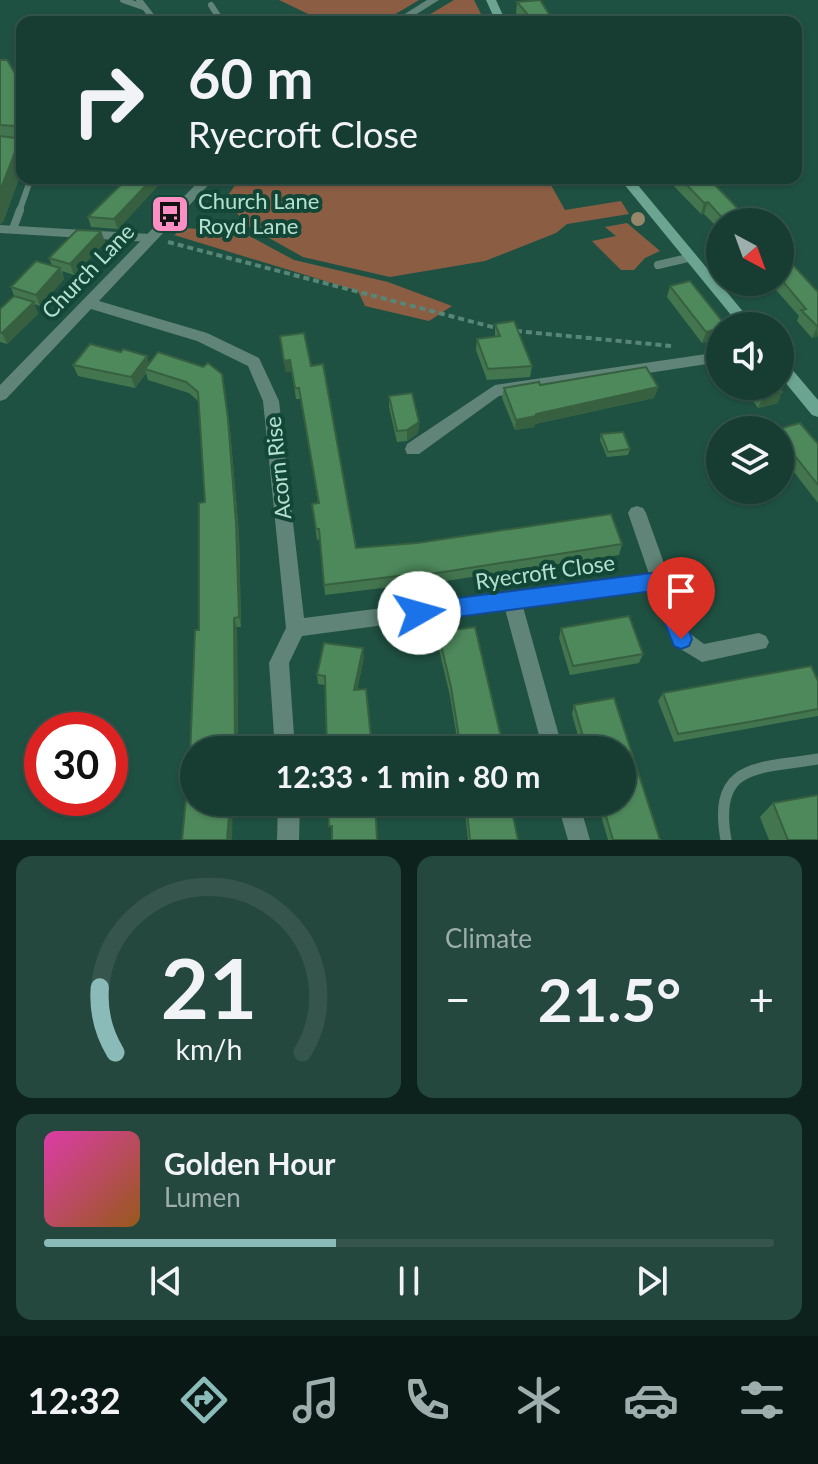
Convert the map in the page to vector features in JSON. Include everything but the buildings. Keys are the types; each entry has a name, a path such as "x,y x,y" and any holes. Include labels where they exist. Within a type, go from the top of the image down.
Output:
{"street":[{"path":"407,16 434,0"},
{"name":"Church Lane","path":"0,395 203,184"},
{"path":"630,184 737,312"},
{"name":"Acorn Rise","path":"88,303 202,337 254,362 271,401 296,628"},
{"path":"413,449 495,391 706,359"},
{"path":"794,382 818,411"},
{"path":"637,513 681,639 702,653 759,642"},
{"name":"Ryecroft Close","path":"296,628 659,581"},
{"path":"512,601 549,736"},
{"path":"284,736 279,663 296,628"},
{"path":"288,840 289,816"},
{"path":"572,816 579,840"}],"lane":[{"path":"123,0 143,7"},
{"path":"139,0 151,16"},
{"path":"211,5 218,16"},
{"path":"13,229 29,184"},
{"path":"0,229 150,238"},
{"path":"658,265 692,257"},
{"path":"726,840 720,809 723,792 732,780 746,773 818,759"}],"path":[{"path":"150,238 501,330 681,347"}],"shaded area":[{"path":"279,0 419,0 392,16 312,16"},
{"path":"454,0 474,0 482,16 427,16"},
{"path":"236,184 550,184 565,210 621,201 629,214 567,224 556,233 485,261 390,277 303,257 246,225 226,198"},
{"path":"627,223 660,251 645,258 634,270 621,270 592,241 616,236 605,227"},
{"path":"184,228 242,232 294,260 388,282 452,306 429,321 365,306 358,291 174,235"}],"place":[{"name":"Church Lane Royd Lane","path":"170,214"}],"route":[{"path":"419,613 659,581 681,639"}]}
